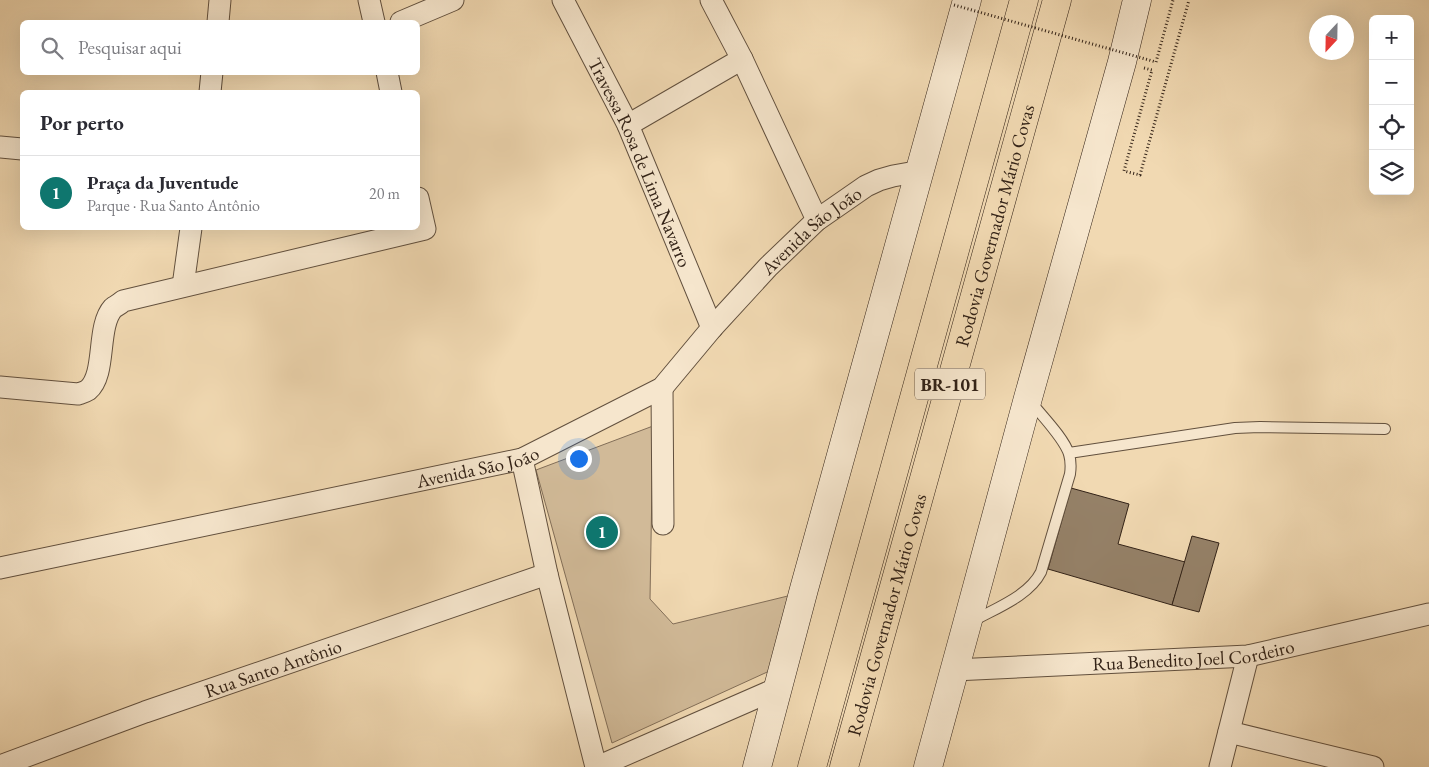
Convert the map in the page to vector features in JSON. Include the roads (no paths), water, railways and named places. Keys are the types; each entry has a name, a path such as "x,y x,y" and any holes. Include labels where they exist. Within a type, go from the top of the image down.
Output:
{"highway":[{"name":"Rodovia Governador Mário Covas","path":"812,767 1024,0"},
{"name":"Rodovia Governador Mário Covas","path":"844,767 1057,0"}],"main road":[{"path":"928,767 1119,72 1137,0"},
{"path":"757,767 804,589 920,171 960,2"}],"street":[{"path":"218,20 220,0"},
{"path":"369,0 374,20"},
{"path":"406,20 453,0"},
{"name":"Travessa Rosa de Lima Navarro","path":"563,0 628,124 712,328"},
{"path":"711,0 742,59 817,220"},
{"path":"628,124 742,59"},
{"path":"210,90 212,75"},
{"path":"387,75 391,90"},
{"path":"0,147 20,149"},
{"name":"Avenida São João","path":"0,568 522,459 662,388 712,328 768,268 817,220 866,186 893,176 920,171"},
{"path":"0,387 78,394 87,391 97,375 104,331 108,319 113,309 123,301 425,229 420,207"},
{"path":"183,286 191,230"},
{"path":"662,388 663,524"},
{"path":"522,459 547,574 597,767 778,688"},
{"name":"Rua Santo Antônio","path":"0,766 145,712 547,574"},
{"name":"Rua Benedito Joel Cordeiro","path":"954,670 1248,656 1429,614"},
{"path":"1220,767 1248,656"},
{"path":"1229,732 1334,762 1373,767"}],"lane":[{"path":"967,624 1020,595 1031,588 1038,580 1042,572 1070,474 1069,453 1063,442 1028,398"},
{"path":"1069,453 1235,428 1385,429"}],"place":[{"name":"Praça da Juventude","path":"602,532"}]}
